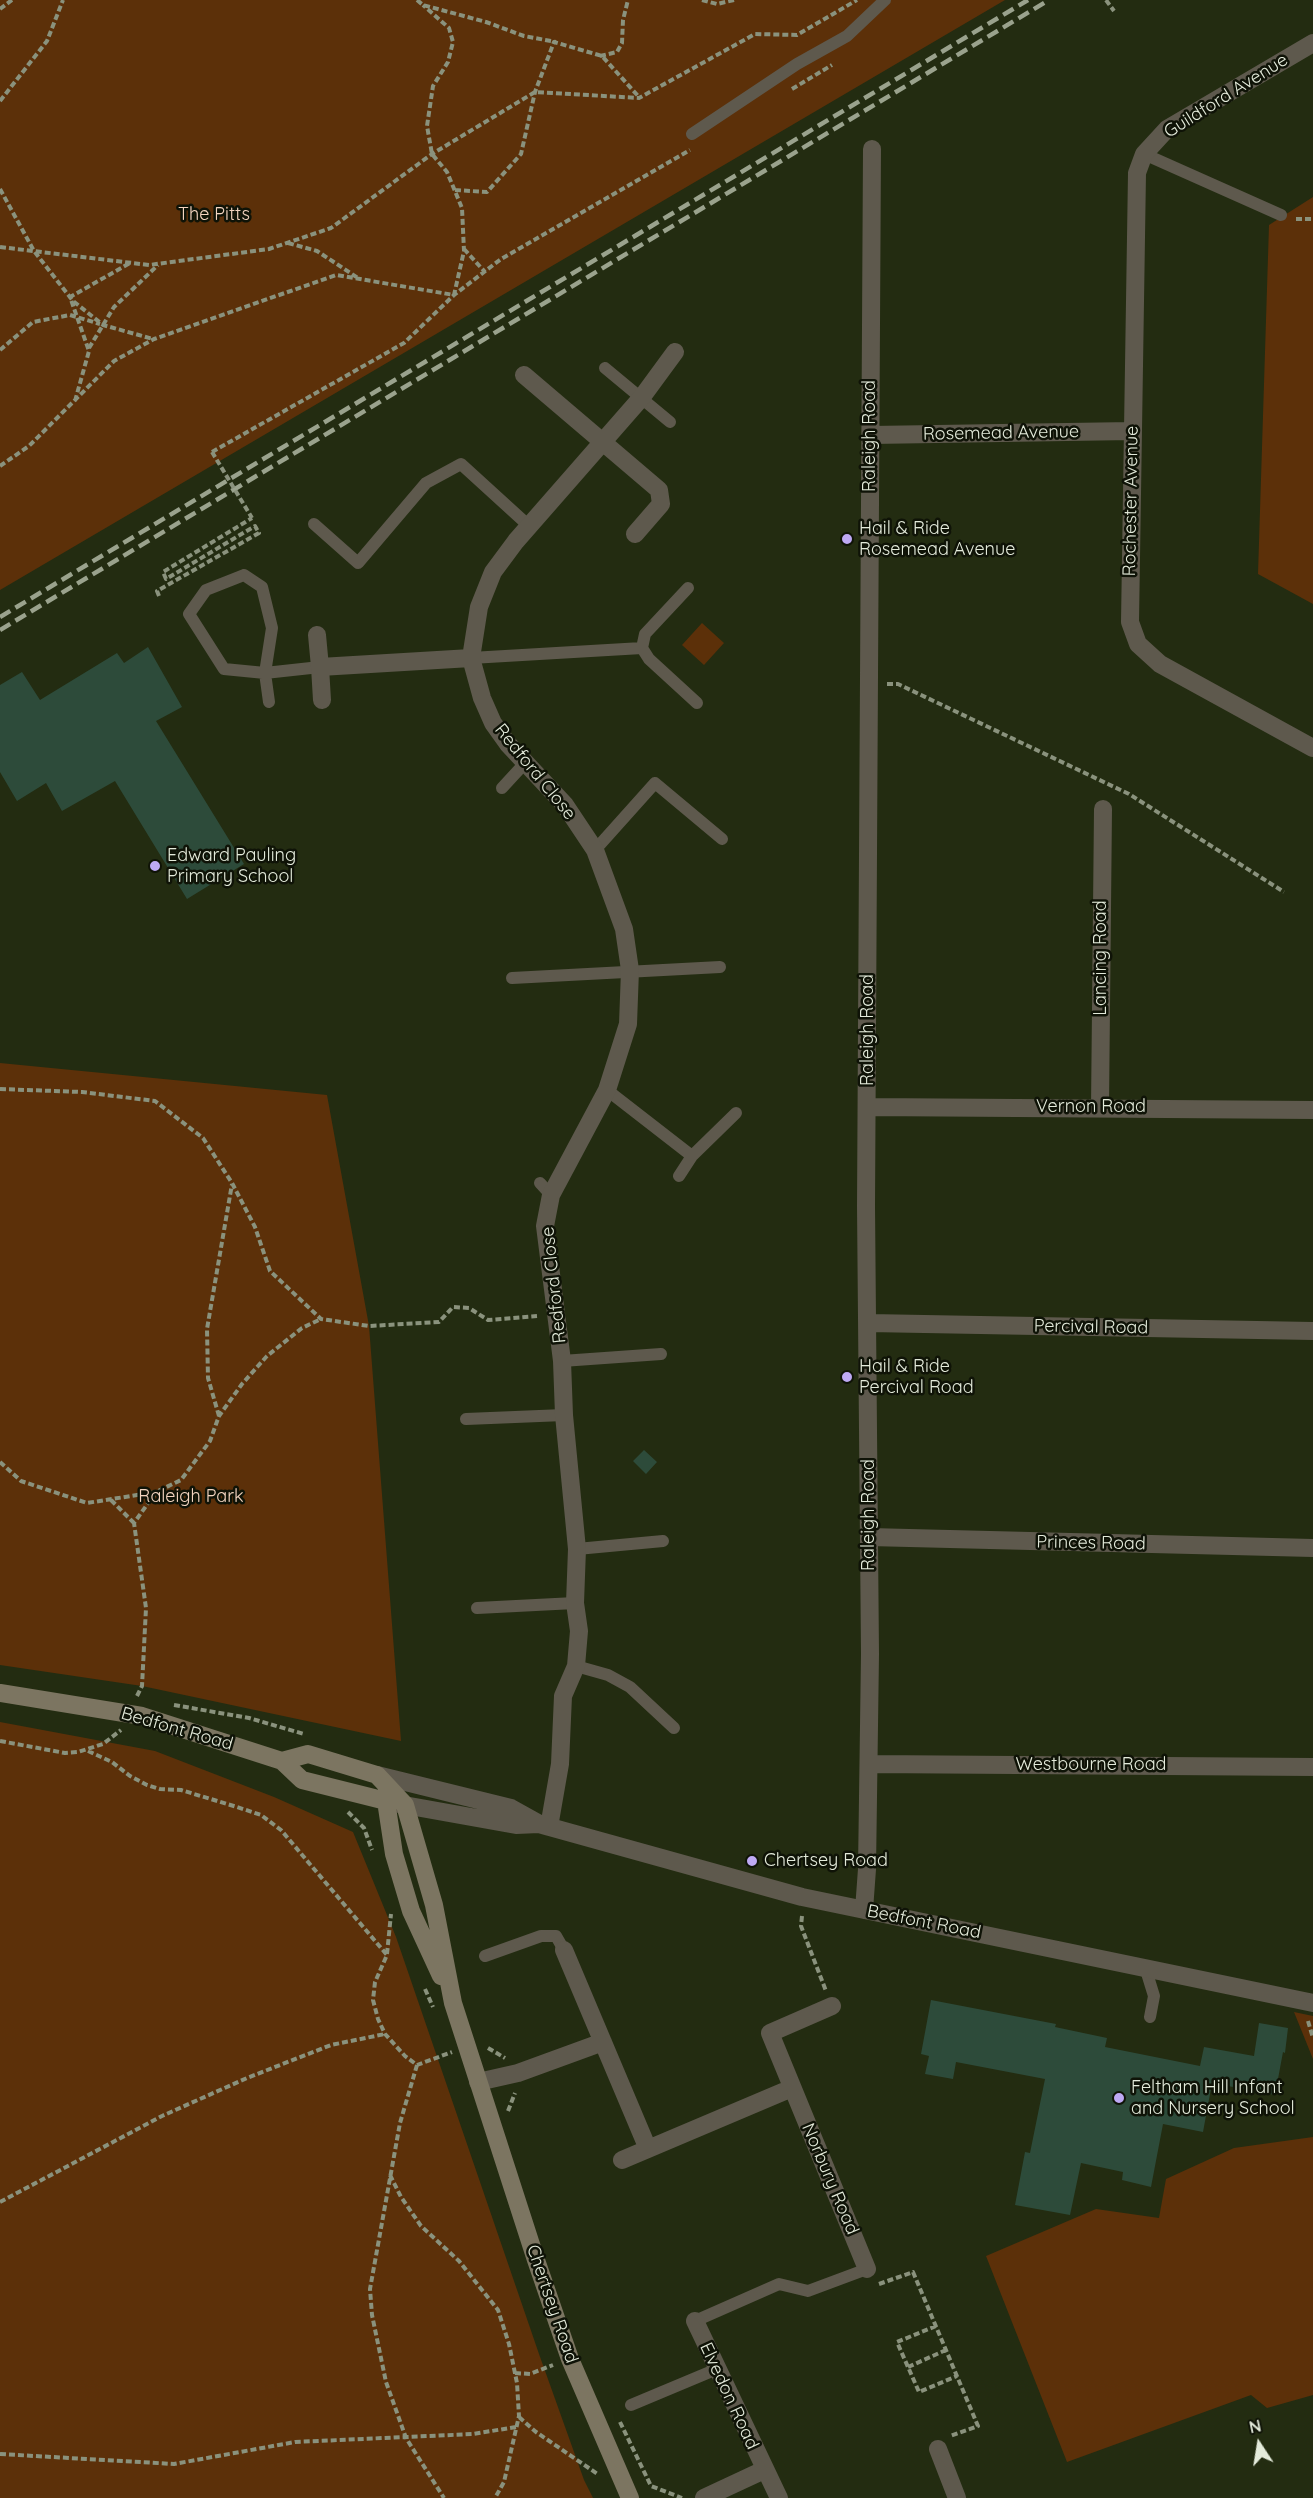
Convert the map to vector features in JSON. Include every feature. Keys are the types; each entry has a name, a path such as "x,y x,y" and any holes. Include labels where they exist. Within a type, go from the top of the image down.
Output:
{"street":[{"name":"Guildford Avenue","path":"1144,154 1167,129 1313,43"},
{"name":"Raleigh Road","path":"864,1910 869,1764 866,1215 872,149"},
{"name":"Rochester Avenue","path":"1144,154 1137,173 1130,622 1135,639 1160,663 1313,748"},
{"name":"Redford Close","path":"544,1826 561,1764 563,1696 576,1666 579,1631 575,1603 577,1549 564,1415 562,1360 545,1226 545,1189 607,1090 628,1024 630,970 624,929 595,850 565,805 525,764 493,723 482,698 471,658 478,608 493,572 642,397 675,352"},
{"path":"524,375 658,490 661,504 635,534"},
{"name":"Rosemead Avenue","path":"871,435 1132,431"},
{"path":"317,635 322,700"},
{"path":"320,668 471,658"},
{"name":"Lancing Road","path":"1100,1107 1103,809"},
{"name":"Vernon Road","path":"868,1107 1313,1110"},
{"name":"Percival Road","path":"868,1323 1313,1331"},
{"name":"Princes Road","path":"869,1537 1313,1548"},
{"name":"Bedfont Road","path":"0,1693 142,1716 282,1761 302,1780 516,1825 544,1826"},
{"name":"Bedfont Road","path":"282,1761 308,1754 377,1775 511,1808 544,1826 802,1897 1313,2003"},
{"name":"Westbourne Road","path":"869,1764 1313,1767"},
{"path":"377,1775 396,1800 412,1784"},
{"name":"Chertsey Road","path":"396,1800 394,1854 411,1911 453,2003"},
{"name":"Chertsey Road","path":"396,1800 434,1905 453,2003 570,2359 630,2498"},
{"path":"564,1950 648,2149"},
{"name":"Norbury Road","path":"832,2006 770,2033 867,2270"},
{"path":"478,2082 518,2073 603,2042"},
{"path":"622,2160 792,2088"},
{"name":"Elvedon Road","path":"694,2321 779,2498"},
{"path":"938,2450 957,2498"},
{"name":"Elvedon Road","path":"705,2498 764,2470"}],"lane":[{"path":"696,139 797,64 847,36 885,0"},
{"path":"1144,154 1281,215"},
{"path":"606,368 670,422"},
{"path":"314,524 358,563 426,483 461,464 530,526"},
{"path":"269,702 265,673 272,628 262,587 244,575 206,590 189,614 224,669 265,673 320,668"},
{"path":"688,588 645,634 642,648 648,659 698,703"},
{"path":"471,658 642,648"},
{"path":"502,788 525,764"},
{"path":"595,850 655,783 722,839"},
{"path":"512,978 720,967"},
{"path":"607,1090 692,1156"},
{"path":"679,1176 692,1156 736,1113"},
{"path":"562,1360 661,1354"},
{"path":"465,1419 564,1415"},
{"path":"577,1549 663,1541"},
{"path":"477,1608 575,1603"},
{"path":"576,1666 608,1675 630,1687 674,1728"},
{"path":"484,1956 541,1936 556,1936 564,1950"},
{"path":"1146,1970 1154,1996 1150,2017"},
{"path":"694,2321 779,2284 808,2290 867,2270"},
{"path":"631,2405 717,2369"}],"path":[{"path":"0,9 12,0"},
{"path":"0,101 47,41 63,0"},
{"path":"417,0 449,28 453,42 448,62 433,86 427,126 432,154 447,172 462,208 464,248 454,295"},
{"path":"602,56 617,52 622,43 623,20 628,0"},
{"path":"702,0 717,4 734,0"},
{"path":"0,246 130,263 160,264 269,249 331,228 432,154 535,92 639,98 755,34 798,35 857,0"},
{"path":"1106,0 1114,11"},
{"path":"423,5 486,22 524,36 583,48 602,56 639,98"},
{"path":"455,190 487,192 520,154 535,92 554,42"},
{"path":"789,91 838,62 829,46"},
{"path":"159,596 157,591 259,533 255,526 166,579 163,572 252,518 212,452 404,343 454,295 501,259 696,139"},
{"path":"0,189 34,251 70,297 103,325"},
{"path":"287,243 317,251 361,280"},
{"path":"464,248 485,272"},
{"path":"70,297 130,263"},
{"path":"73,404 82,382 89,349 114,307 160,264"},
{"path":"0,466 29,446 114,362 154,339 336,275 454,295"},
{"path":"70,297 89,349"},
{"path":"0,350 33,322 70,315 154,339"},
{"path":"898,684 1129,794 1284,892"},
{"path":"0,1089 82,1092 155,1101 203,1138 232,1183 255,1227 270,1271 321,1319"},
{"path":"219,1416 208,1378 207,1329 232,1183"},
{"path":"0,1462 21,1481 87,1503 156,1492 181,1480 210,1441 219,1416 242,1384 267,1356 302,1328 321,1319 369,1326 439,1322 453,1307 469,1308 488,1320 556,1315"},
{"path":"134,1522 156,1492"},
{"path":"110,1499 134,1522 146,1608 142,1686 135,1698"},
{"path":"0,1741 65,1753 88,1751 103,1744 123,1728"},
{"path":"88,1751 112,1762 130,1776 159,1790 181,1790 261,1815 281,1830 387,1955"},
{"path":"346,1811 364,1828 375,1857"},
{"path":"802,1897 801,1926 832,2006"},
{"path":"395,1911 391,1913 387,1955 375,1982 373,2000 385,2034 405,2056 417,2065"},
{"path":"0,2202 153,2121 238,2083 331,2045 385,2034"},
{"path":"417,2065 451,2052"},
{"path":"417,2065 400,2123 370,2289 372,2315 386,2382 406,2438 444,2498"},
{"path":"511,2120 507,2109 517,2091"},
{"path":"390,2175 400,2197 421,2226 459,2261 498,2310 515,2373 519,2416 504,2482 495,2498"},
{"path":"867,2270 873,2287 913,2272 978,2426 938,2441 938,2450"},
{"path":"936,2326 897,2342 919,2391 957,2376"},
{"path":"908,2367 946,2350"},
{"path":"515,2373 530,2374 555,2365"},
{"path":"616,2412 651,2486 681,2498"},
{"path":"519,2416 536,2432 599,2475"},
{"path":"0,2454 174,2464 295,2442 473,2434 516,2427"}],"green space":[{"name":"The Pitts","path":"0,0 1005,0 0,590"},
{"path":"1313,197 1313,604 1258,574 1269,225"},
{"path":"702,623 724,643 704,665 682,645"},
{"name":"Raleigh Park","path":"0,1063 327,1095 369,1326 401,1741 142,1686 0,1665"},
{"path":"0,1722 155,1751 274,1797 353,1832 396,1937 539,2354 584,2480 593,2498 0,2498"},
{"path":"1294,2012 1313,2016 1313,2059"},
{"path":"1313,2137 1313,2395 1267,2408 1251,2395 1067,2462 986,2256 1096,2209 1159,2218 1166,2179 1234,2148"}],"building":[{"path":"148,647 182,707 156,721 244,864 187,899 115,781 62,811 46,783 17,801 0,772 0,685 22,672 40,700 117,653 124,663"},
{"path":"644,1450 657,1462 646,1474 633,1461"},
{"path":"931,2000 1056,2024 1055,2027 1107,2038 1105,2047 1200,2066 1204,2047 1254,2056 1259,2023 1288,2028 1285,2053 1283,2052 1275,2095 1212,2083 1203,2132 1163,2124 1151,2187 1122,2180 1123,2172 1081,2163 1070,2215 1015,2205 1025,2152 1030,2153 1045,2079 956,2062 953,2079 925,2074 929,2056 921,2054"}],"railway":[{"path":"0,617 1028,0"},
{"path":"0,630 1049,0"}],"place":[{"name":"Hail & Ride Rosemead Avenue","path":"847,539"},
{"name":"Edward Pauling Primary School","path":"155,866"},
{"name":"Hail & Ride Percival Road","path":"847,1377"},
{"name":"Chertsey Road","path":"752,1861"},
{"name":"Feltham Hill Infant and Nursery School","path":"1119,2098"}]}
